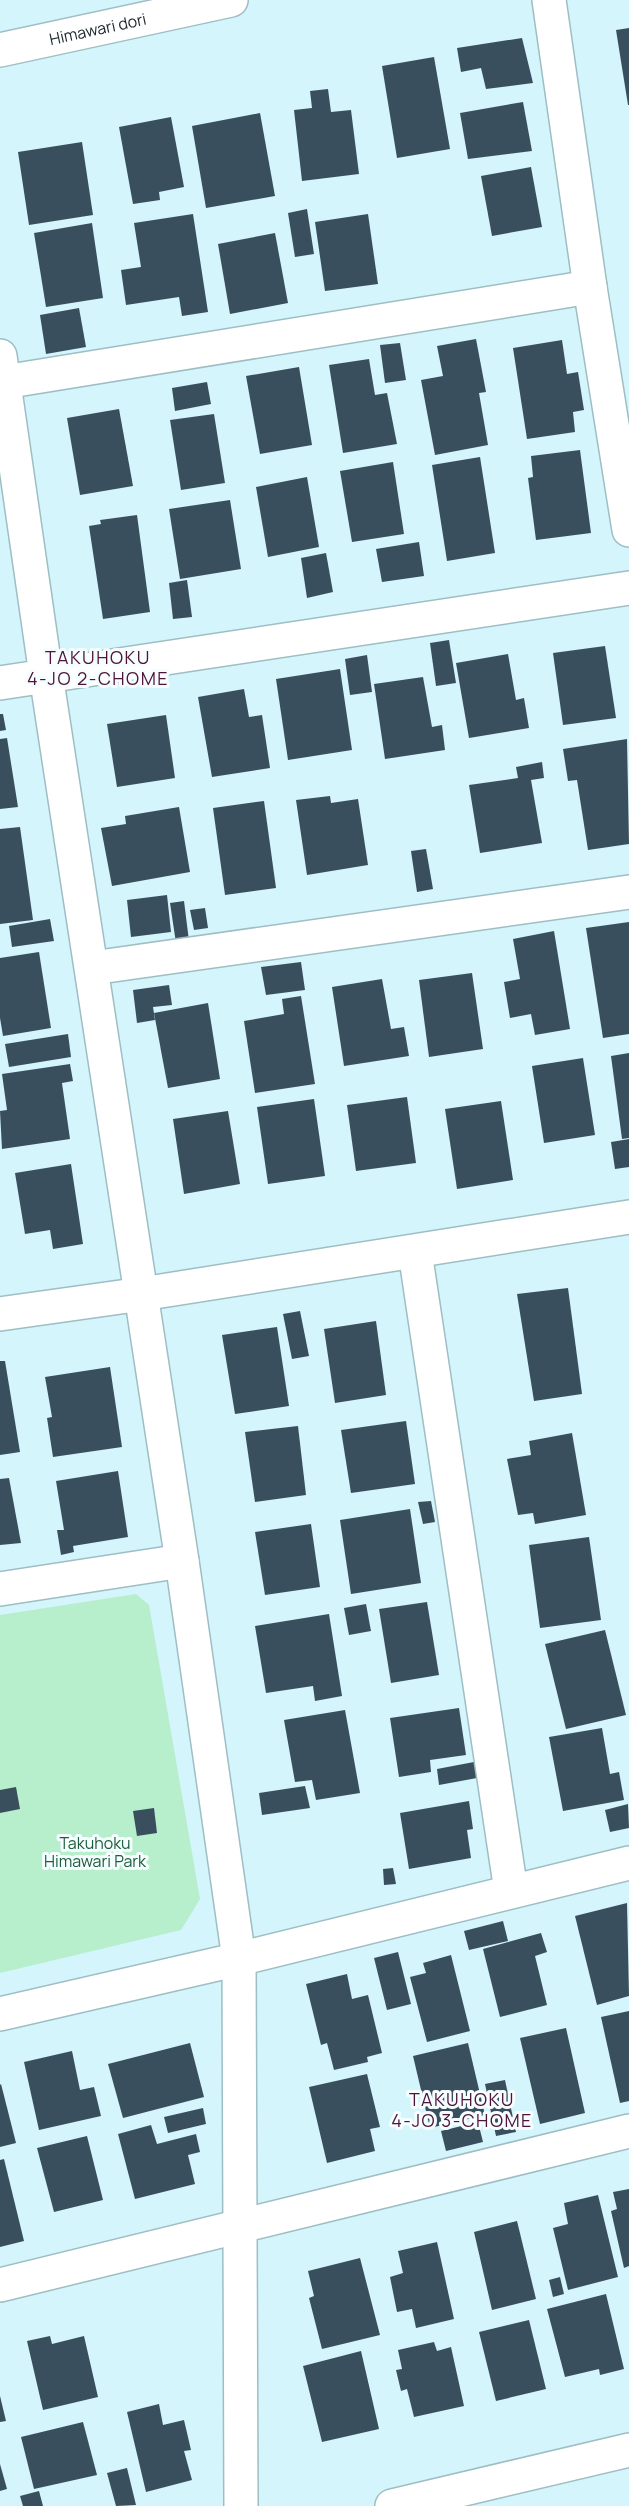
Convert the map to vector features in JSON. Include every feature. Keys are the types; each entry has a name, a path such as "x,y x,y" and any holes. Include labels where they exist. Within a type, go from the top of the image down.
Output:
{"street":[{"name":"Himawari dori","path":"0,50 231,0"},
{"path":"549,0 590,287 629,530"},
{"path":"241,2506 239,1959 182,1561 46,675 2,369 590,287"},
{"path":"0,683 629,588"},
{"path":"92,968 629,892"},
{"path":"0,1314 415,1252 629,1217"},
{"path":"415,1252 511,1890"},
{"path":"0,1589 182,1561"},
{"path":"0,2013 239,1959 511,1890 629,1863"},
{"path":"0,2285 629,2132"},
{"path":"392,2506 629,2450"}],"green space":[{"name":"Takuhoku Himawari Park","path":"136,1594 149,1605 200,1899 181,1930 0,1973 0,1615"}],"building":[{"path":"629,28 629,105 628,105 616,30"},
{"path":"522,38 533,83 486,89 481,68 461,72 457,48"},
{"path":"434,57 450,149 397,158 382,66"},
{"path":"328,89 331,112 351,110 359,174 302,181 294,110 312,108 310,91"},
{"path":"523,102 532,151 468,159 460,113"},
{"path":"260,113 275,196 206,208 192,126"},
{"path":"171,117 184,187 159,192 160,200 133,204 119,127"},
{"path":"82,142 93,215 29,225 18,152"},
{"path":"531,167 542,227 492,236 481,176"},
{"path":"307,209 314,254 295,257 288,213"},
{"path":"193,214 208,312 182,316 179,297 126,305 121,270 141,267 134,223"},
{"path":"368,214 378,284 325,291 315,222"},
{"path":"92,223 103,298 46,307 34,233"},
{"path":"275,233 288,303 230,314 218,244"},
{"path":"79,308 86,347 46,354 40,315"},
{"path":"476,339 486,392 479,393 488,445 435,455 421,380 443,376 437,346"},
{"path":"562,340 567,374 578,372 584,410 573,412 575,432 527,439 513,348"},
{"path":"400,343 406,380 385,383 380,345"},
{"path":"369,359 375,395 387,393 397,444 343,453 329,365"},
{"path":"299,367 312,445 260,454 246,376"},
{"path":"207,382 211,404 175,411 172,388"},
{"path":"119,409 133,486 80,495 67,418"},
{"path":"214,414 225,483 181,490 170,420"},
{"path":"580,450 591,533 536,540 528,478 533,477 531,456"},
{"path":"480,457 495,553 447,561 432,465"},
{"path":"393,462 404,534 352,542 340,471"},
{"path":"307,477 319,547 268,557 256,487"},
{"path":"230,500 241,569 180,579 169,509"},
{"path":"137,515 150,612 103,619 89,526 101,524 100,520"},
{"path":"419,542 424,576 382,582 376,549"},
{"path":"326,553 333,592 307,598 301,558"},
{"path":"187,580 192,617 173,619 169,583"},
{"path":"449,640 456,683 436,686 430,643"},
{"path":"605,646 616,718 563,725 553,653"},
{"path":"508,654 516,700 524,698 529,728 469,738 456,663"},
{"path":"367,655 372,692 350,695 345,659"},
{"path":"340,669 352,750 288,760 276,679"},
{"path":"423,677 432,727 442,725 445,750 385,759 374,684"},
{"path":"244,689 249,717 262,715 270,768 212,777 198,697"},
{"path":"0,714 3,714 6,730 0,731"},
{"path":"166,715 175,778 117,787 107,724"},
{"path":"7,738 18,807 0,809 0,739"},
{"path":"627,739 629,844 588,850 577,780 568,781 563,749"},
{"path":"542,762 544,778 531,780 542,843 480,853 469,785 518,778 516,767"},
{"path":"330,796 331,803 358,799 368,865 307,875 296,800"},
{"path":"264,801 276,888 225,895 213,808"},
{"path":"179,807 190,872 112,886 101,828 126,824 125,816"},
{"path":"20,827 33,920 0,924 0,829"},
{"path":"426,849 433,889 417,892 411,851"},
{"path":"167,895 171,932 131,937 127,900"},
{"path":"184,901 189,941 176,943 170,903"},
{"path":"205,908 208,928 194,930 190,910"},
{"path":"50,919 54,941 12,947 9,926"},
{"path":"629,922 629,1034 603,1038 586,928"},
{"path":"554,931 570,1029 535,1035 531,1014 510,1018 504,982 520,979 513,939"},
{"path":"39,952 51,1028 3,1036 0,1018 0,958"},
{"path":"301,962 305,990 266,995 261,967"},
{"path":"472,973 483,1049 429,1057 419,980"},
{"path":"382,979 391,1029 404,1027 409,1056 344,1066 332,987"},
{"path":"169,985 172,1005 153,1007 155,1020 137,1023 133,990"},
{"path":"301,996 315,1084 255,1093 244,1021 284,1014 282,999"},
{"path":"208,1003 220,1079 168,1088 154,1013"},
{"path":"68,1034 71,1057 9,1067 5,1044"},
{"path":"629,1053 629,1138 622,1139 611,1056"},
{"path":"583,1058 595,1135 544,1143 532,1066"},
{"path":"70,1064 73,1081 62,1083 70,1139 2,1149 0,1111 7,1110 2,1074"},
{"path":"407,1097 416,1163 356,1171 347,1105"},
{"path":"314,1099 325,1176 268,1184 257,1107"},
{"path":"501,1101 513,1180 457,1189 445,1109"},
{"path":"228,1111 240,1184 184,1194 173,1119"},
{"path":"629,1139 629,1167 615,1169 611,1142"},
{"path":"71,1164 83,1244 53,1249 50,1230 25,1234 15,1173"},
{"path":"568,1288 582,1394 534,1401 517,1294"},
{"path":"300,1311 309,1356 292,1359 283,1314"},
{"path":"376,1321 386,1395 335,1403 324,1329"},
{"path":"277,1327 289,1406 235,1414 222,1335"},
{"path":"0,1361 5,1361 20,1452 0,1455"},
{"path":"110,1367 122,1447 53,1457 47,1418 52,1417 45,1377"},
{"path":"406,1421 415,1484 351,1493 341,1430"},
{"path":"298,1426 306,1495 255,1502 245,1432"},
{"path":"572,1433 586,1515 535,1524 533,1513 518,1515 507,1459 531,1455 529,1441"},
{"path":"118,1471 128,1537 73,1546 74,1552 61,1555 57,1530 64,1530 56,1481"},
{"path":"9,1478 21,1543 0,1545 0,1479"},
{"path":"431,1501 435,1522 423,1524 418,1502"},
{"path":"410,1509 421,1583 351,1594 340,1520"},
{"path":"311,1524 320,1587 265,1595 255,1532"},
{"path":"589,1537 601,1620 540,1628 529,1545"},
{"path":"427,1602 439,1675 391,1683 379,1609"},
{"path":"366,1604 371,1631 349,1635 344,1608"},
{"path":"329,1614 342,1696 315,1701 313,1686 266,1693 255,1626"},
{"path":"605,1630 626,1715 566,1729 545,1644"},
{"path":"459,1708 466,1755 430,1760 431,1772 399,1777 390,1718"},
{"path":"345,1710 360,1793 316,1800 312,1780 295,1782 284,1720"},
{"path":"602,1728 610,1774 619,1772 624,1800 563,1811 549,1737"},
{"path":"474,1762 477,1778 439,1785 437,1769"},
{"path":"305,1786 310,1808 262,1815 259,1793"},
{"path":"16,1787 20,1809 0,1813 0,1790"},
{"path":"469,1801 473,1829 467,1830 471,1858 409,1869 400,1813"},
{"path":"628,1804 629,1828 610,1832 605,1810"},
{"path":"154,1808 157,1833 137,1836 133,1811"},
{"path":"393,1868 396,1884 384,1885 383,1869"},
{"path":"627,1903 629,1996 597,2005 575,1916"},
{"path":"503,1921 508,1941 469,1950 464,1931"},
{"path":"541,1933 547,1952 535,1956 547,2005 500,2017 483,1949"},
{"path":"398,1952 411,2004 387,2010 374,1958"},
{"path":"451,1955 470,2031 427,2042 410,1977 426,1973 423,1963"},
{"path":"347,1974 352,1999 368,1995 382,2053 367,2057 368,2062 334,2070 327,2043 321,2045 306,1984"},
{"path":"629,2011 629,2101 620,2103 601,2017"},
{"path":"566,2028 585,2113 540,2124 520,2038"},
{"path":"190,2043 204,2097 123,2118 108,2064"},
{"path":"468,2043 485,2115 430,2128 413,2056"},
{"path":"72,2051 80,2090 94,2087 101,2116 39,2130 24,2062"},
{"path":"367,2074 380,2127 370,2129 375,2151 327,2163 309,2087"},
{"path":"505,2080 516,2132 496,2136 485,2084"},
{"path":"0,2085 16,2143 0,2147"},
{"path":"203,2108 206,2124 168,2133 164,2117"},
{"path":"478,2122 483,2142 446,2151 441,2131"},
{"path":"151,2125 157,2144 196,2134 200,2152 188,2155 195,2184 135,2199 118,2134"},
{"path":"87,2136 103,2200 54,2212 37,2148"},
{"path":"4,2159 24,2241 0,2247 0,2160"},
{"path":"629,2189 629,2266 624,2268 611,2211 617,2209 613,2192"},
{"path":"598,2195 618,2277 568,2290 553,2228 568,2224 564,2203"},
{"path":"517,2221 536,2299 492,2310 474,2232"},
{"path":"437,2242 454,2319 416,2328 412,2309 397,2312 390,2277 403,2273 398,2251"},
{"path":"360,2258 380,2335 322,2349 309,2298 314,2296 308,2271"},
{"path":"560,2277 564,2294 553,2297 549,2280"},
{"path":"606,2294 624,2369 600,2375 599,2369 565,2377 547,2309"},
{"path":"529,2320 546,2389 496,2401 479,2332"},
{"path":"50,2336 52,2344 84,2336 98,2397 43,2410 27,2341"},
{"path":"434,2342 437,2351 451,2347 464,2406 414,2417 407,2389 401,2391 396,2370 402,2369 398,2350"},
{"path":"361,2351 379,2429 322,2442 303,2366"},
{"path":"0,2396 6,2421 0,2422"},
{"path":"159,2404 163,2425 184,2420 191,2450 184,2451 192,2480 146,2492 127,2412"},
{"path":"83,2422 97,2475 34,2489 21,2437"},
{"path":"0,2464 7,2489 0,2491"},
{"path":"127,2468 136,2505 116,2506 107,2473"},
{"path":"39,2491 43,2506 23,2506 20,2496"}],"district":[{"name":"TAKUHOKU 4-JO 2-CHOME","path":"98,667"},
{"name":"TAKUHOKU 4-JO 3-CHOME","path":"462,2109"}]}
